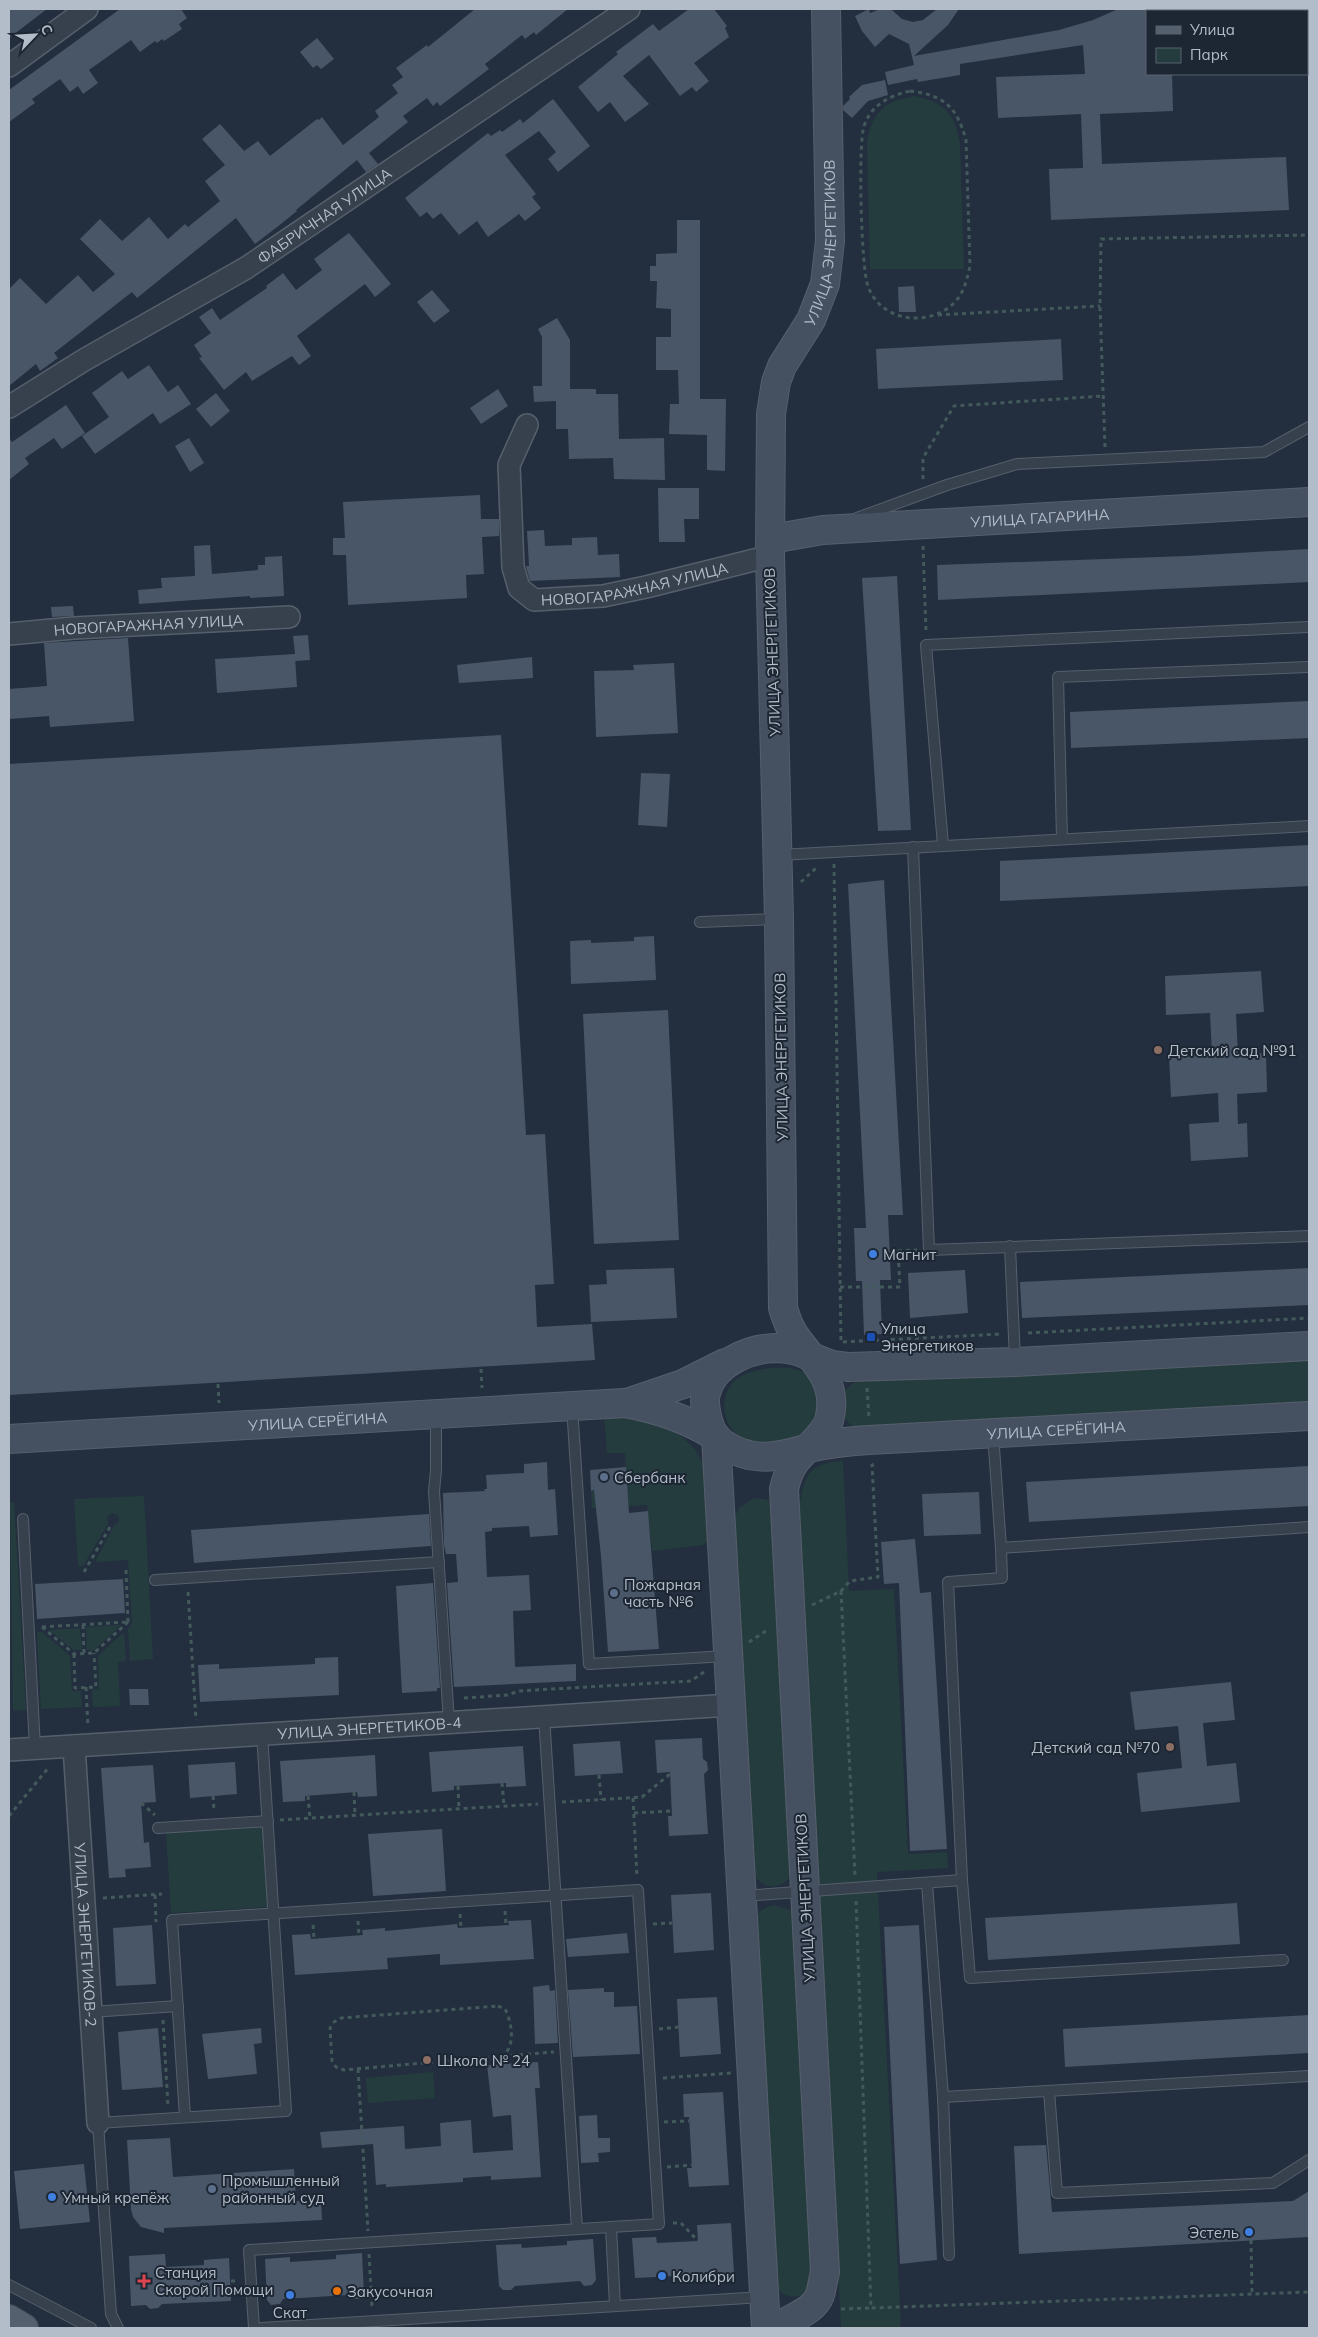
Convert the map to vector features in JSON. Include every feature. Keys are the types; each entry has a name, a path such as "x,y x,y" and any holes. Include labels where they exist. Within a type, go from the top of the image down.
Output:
{"main road":[{"path":"9,2319 24,2328"}],"street":[{"path":"9,66 88,9"},
{"name":"ФАБРИЧНАЯ УЛИЦА","path":"9,406 84,360 246,268 629,9"},
{"name":"УЛИЦА ЭНЕРГЕТИКОВ","path":"783,1308 779,910 770,547 771,414 776,382 782,366 811,320 825,284 830,241 826,9"},
{"name":"НОВОГАРАЖНАЯ УЛИЦА","path":"527,425 509,465 513,567 519,588 534,600 603,596 770,547"},
{"name":"УЛИЦА ГАГАРИНА","path":"770,547 823,530 1309,502"},
{"name":"НОВОГАРАЖНАЯ УЛИЦА","path":"9,634 74,628 289,617"},
{"path":"625,1404 642,1406 694,1423 732,1448 748,1455 770,1457 804,1451 820,1436 830,1421 832,1400 828,1381 821,1366 809,1354 788,1324 783,1308"},
{"path":"766,2328 731,1705 737,1650 716,1437 708,1418 706,1394 715,1376 732,1359 769,1334 777,1324 783,1308"},
{"path":"625,1404 682,1384 732,1359 752,1352 774,1348 795,1350 809,1354 829,1364 848,1367 1015,1362 1309,1346"},
{"name":"УЛИЦА СЕРЁГИНА","path":"9,1439 625,1404"},
{"name":"УЛИЦА СЕРЁГИНА","path":"804,1451 822,1445 869,1440 1309,1416"},
{"name":"УЛИЦА ЭНЕРГЕТИКОВ","path":"777,2328 786,2320 810,2309 820,2296 825,2272 784,1489 788,1472 804,1451"},
{"name":"УЛИЦА ЭНЕРГЕТИКОВ-4","path":"9,1750 731,1705"},
{"name":"УЛИЦА ЭНЕРГЕТИКОВ-2","path":"82,1745 84,1900 98,2123"}],"lane":[{"path":"823,530 947,484 1017,464 1264,452 1309,427"},
{"path":"943,845 926,645 1309,627"},
{"path":"1062,839 1058,677 1309,667"},
{"path":"778,855 1309,826"},
{"path":"913,847 929,1250 1309,1236"},
{"path":"700,922 779,910"},
{"path":"1010,1246 1015,1362"},
{"path":"572,1406 589,1664 737,1650"},
{"path":"436,1414 434,1491 449,1722"},
{"path":"993,1432 1002,1578 948,1582 962,1880 970,1978 1283,1960"},
{"path":"23,1519 35,1748"},
{"path":"1001,1548 1309,1527"},
{"path":"154,1580 439,1562"},
{"path":"544,1716 576,2229"},
{"path":"118,2328 111,2314 98,2123 286,2111 262,1734"},
{"path":"158,1828 268,1821"},
{"path":"742,1896 962,1880"},
{"path":"926,1883 943,2097 949,2255"},
{"path":"185,2117 172,1920 638,1890 659,2224 249,2250 254,2328"},
{"path":"91,2012 178,2006"},
{"path":"943,2097 1309,2076"},
{"path":"1049,2091 1057,2193 1273,2183 1309,2160"},
{"path":"610,2227 616,2306"},
{"path":"9,2285 91,2328"},
{"path":"262,2328 765,2297"}],"path":[{"path":"937,315 954,304 965,286 970,266 966,140 960,120 948,104 930,94 910,91 890,96 874,109 863,127 861,147 864,266 868,287 879,304 896,315 917,319 937,315 1100,306"},
{"path":"1106,460 1100,306 1101,238 1309,235"},
{"path":"923,458 954,406 1104,396"},
{"path":"922,524 926,645"},
{"path":"779,910 834,852"},
{"path":"834,852 841,1342 1309,1318"},
{"path":"840,1288 900,1286 898,1250 929,1250"},
{"path":"481,1369 482,1388"},
{"path":"867,1380 870,1428"},
{"path":"218,1384 219,1403"},
{"path":"804,1609 841,1591 850,1581 878,1577 872,1465 882,1464"},
{"path":"84,1572 110,1527"},
{"path":"42,1627 74,1654 94,1653 128,1622 126,1570"},
{"path":"188,1578 197,1738"},
{"path":"29,1627 128,1622"},
{"path":"83,1624 84,1654"},
{"path":"737,1650 774,1625"},
{"path":"74,1654 76,1688 96,1687 94,1653"},
{"path":"464,1698 508,1695 518,1691 691,1681 706,1671"},
{"path":"9,1816 52,1763 82,1745 86,1687"},
{"path":"599,1774 601,1800"},
{"path":"268,1821 642,1797 670,1774"},
{"path":"502,1783 504,1806"},
{"path":"458,1786 460,1809"},
{"path":"354,1792 355,1815"},
{"path":"308,1796 310,1818"},
{"path":"633,1798 638,1890"},
{"path":"634,1813 672,1811"},
{"path":"84,1900 162,1894"},
{"path":"640,1925 672,1923"},
{"path":"502,2056 508,2052 511,2045 509,2016 505,2009 498,2006 341,2018 334,2022 330,2028 332,2061 336,2067 344,2070 565,2051"},
{"path":"358,2069 373,2321"},
{"path":"650,2079 752,2072"},
{"path":"652,2123 689,2121"},
{"path":"655,2168 692,2165"},
{"path":"659,2224 680,2223 698,2241"},
{"path":"1251,2240 1252,2294"},
{"path":"842,2309 871,2308"}],"green space":[{"path":"914,96 933,102 946,111 955,124 958,133 960,144 964,269 870,269 867,141 873,122 881,110 895,101"},
{"path":"1309,1355 1309,1405 857,1429 849,1423 841,1409 843,1394 855,1383 864,1379"},
{"path":"769,1368 799,1370 813,1382 818,1399 815,1418 811,1426 798,1438 785,1441 749,1441 735,1433 726,1418 724,1410 725,1401 731,1385 745,1375"},
{"path":"627,1414 670,1426 694,1448 709,1473 709,1540 703,1545 652,1551 647,1505 592,1508 591,1491 627,1488 625,1453 607,1453 604,1416"},
{"path":"843,1461 849,1591 894,1589 908,1854 947,1852 948,1868 877,1872 901,2328 841,2328 799,1511 805,1481 809,1474 821,1465"},
{"path":"144,1496 153,1659 130,1661 128,1629 132,1623 128,1560 95,1562 114,1526 119,1522 118,1515 112,1513 107,1516 108,1524 83,1566 78,1566 74,1499"},
{"path":"754,1498 769,1500 774,1507 794,1872 785,1882 774,1886 768,1886 758,1880 753,1874 732,1522 740,1507"},
{"path":"10,1502 14,1502 26,1710 13,1710"},
{"path":"121,1625 94,1650 87,1650 86,1627"},
{"path":"80,1628 82,1650 74,1650 49,1630"},
{"path":"37,1632 42,1632 70,1656 72,1691 81,1691 82,1707 41,1709"},
{"path":"124,1632 126,1661 118,1662 120,1706 93,1707 92,1690 99,1689 98,1656"},
{"path":"263,1827 268,1907 171,1913 166,1833"},
{"path":"774,1905 790,1910 796,1917 817,2274 804,2295 795,2297 784,2294 774,2285 754,1920 762,1910"},
{"path":"433,2072 435,2098 368,2103 366,2078"}],"building":[{"path":"9,9 47,9 9,38"},
{"path":"120,9 181,9 187,18 179,24 182,29 164,41 162,39 157,43 155,41 140,52 131,40 89,70 98,83 83,94 78,86 70,92 60,79 32,99 35,103 9,122 9,90"},
{"path":"475,9 568,9 536,35 534,32 525,39 522,35 485,64 489,69 440,106 437,102 433,106 427,98 403,116 408,122 369,153 378,164 366,172 357,160 255,244 236,218 137,298 132,292 54,353 58,358 40,371 36,364 9,386 9,289 20,278 46,304 78,275 93,292 115,274 80,239 100,219 122,241 149,217 168,239 185,224 188,227 220,201 205,181 225,165 202,139 220,124 244,151 258,141 270,156 322,117 343,145 379,117 375,111 398,93 392,85 403,77 396,68 427,45 428,47"},
{"path":"689,9 714,9 727,26 725,28 729,37 694,63 709,81 696,92 692,87 680,96 649,55 623,76 649,104 625,122 610,102 598,112 578,87 618,54 616,52 653,24 659,31"},
{"path":"869,9 870,13 880,9 891,9 902,19 913,22 923,20 937,9 959,9 948,25 914,56 1059,30 1093,20 1118,9 1147,9 1146,75 1172,75 1173,111 1100,114 1102,164 1286,157 1289,210 1051,220 1049,169 1083,168 1081,114 998,118 996,77 1085,74 1083,45 960,64 960,75 918,82 917,79 888,85 885,72 914,65 909,44 889,34 875,47 862,31 855,16"},
{"path":"317,38 334,59 321,69 317,65 313,68 300,52"},
{"path":"885,80 888,95 868,101 852,118 843,110 843,106 850,99 849,97 862,85"},
{"path":"553,99 590,146 558,172 548,159 556,152 539,131 505,155 536,194 532,197 541,208 525,221 519,214 488,237 477,221 459,235 441,213 433,219 427,212 420,217 405,198 488,133 491,136 500,130 502,132 520,119 523,123"},
{"path":"677,220 700,220 700,399 726,399 725,471 707,470 707,435 669,434 670,404 679,404 678,370 656,370 656,337 671,337 671,309 656,308 657,281 650,281 650,266 656,266 656,254 677,253"},
{"path":"349,233 391,284 375,297 365,284 297,336 311,356 299,365 292,356 252,381 246,372 224,390 199,358 202,357 194,345 211,333 199,317 212,308 220,320 267,288 266,286 283,273 296,290 322,270 314,259"},
{"path":"914,286 916,312 899,312 898,287"},
{"path":"432,290 450,311 434,323 417,302"},
{"path":"557,318 570,340 570,389 596,389 596,394 618,394 619,439 664,438 665,480 614,479 613,458 569,459 568,429 556,429 556,401 534,402 533,386 542,386 542,337 538,329"},
{"path":"1061,339 1063,380 878,389 876,349"},
{"path":"149,365 168,392 178,385 191,404 160,424 153,413 95,454 82,436 109,417 92,393 122,371 128,379"},
{"path":"498,389 508,406 481,424 470,408"},
{"path":"216,393 230,411 211,427 196,409"},
{"path":"66,405 85,433 62,449 54,438 25,458 29,464 9,480 9,438 12,442"},
{"path":"189,438 204,463 190,472 175,446"},
{"path":"658,488 699,488 699,519 684,519 685,542 659,542"},
{"path":"480,495 481,519 499,519 499,536 482,537 484,574 466,575 467,598 348,605 346,555 333,555 333,538 345,538 343,502"},
{"path":"544,530 545,546 572,545 572,538 597,537 598,555 619,554 620,577 530,581 526,566 529,566 527,531"},
{"path":"210,545 212,574 258,570 258,565 265,565 265,557 282,556 284,596 250,598 250,596 139,604 138,590 162,588 161,578 195,576 194,546"},
{"path":"1309,549 1309,582 938,600 937,565 1186,556"},
{"path":"897,576 911,830 878,831 862,578"},
{"path":"73,606 74,616 52,617 51,607"},
{"path":"308,635 310,660 295,661 297,687 217,693 215,659 295,654 293,636"},
{"path":"128,638 134,721 50,727 49,716 9,719 9,689 47,686 44,643"},
{"path":"532,657 533,678 459,683 457,665"},
{"path":"674,663 678,733 596,737 594,671 634,670 633,665"},
{"path":"1309,701 1309,738 1071,748 1070,712"},
{"path":"501,735 526,1135 545,1134 554,1284 535,1285 537,1327 592,1324 595,1360 9,1395 9,764"},
{"path":"641,773 670,774 667,827 638,825"},
{"path":"1309,845 1309,886 1000,901 1000,861"},
{"path":"884,880 903,1215 888,1215 891,1280 880,1280 882,1334 864,1335 862,1281 856,1281 854,1228 866,1228 848,884"},
{"path":"654,936 656,980 571,984 570,941 591,940 591,943 634,941 634,937"},
{"path":"1261,971 1264,1012 1236,1014 1238,1055 1266,1053 1267,1092 1237,1094 1238,1124 1247,1123 1248,1157 1191,1161 1189,1124 1219,1122 1218,1093 1171,1097 1169,1057 1212,1054 1210,1013 1166,1015 1165,976"},
{"path":"668,1010 679,1240 594,1244 583,1014"},
{"path":"674,1268 677,1318 591,1322 589,1285 607,1284 606,1270"},
{"path":"1309,1268 1309,1305 1022,1318 1020,1282"},
{"path":"965,1270 968,1313 910,1318 908,1273"},
{"path":"547,1462 548,1490 555,1489 558,1535 530,1537 529,1526 492,1528 492,1531 485,1532 487,1577 529,1575 531,1610 513,1611 515,1667 576,1664 576,1681 454,1687 447,1583 458,1582 456,1554 446,1554 444,1545 443,1493 485,1491 484,1489 487,1489 486,1475 524,1473 524,1464"},
{"path":"1309,1466 1309,1506 1029,1522 1026,1482"},
{"path":"626,1467 629,1513 648,1511 659,1649 608,1652 601,1556 594,1490 591,1491 590,1470"},
{"path":"979,1492 981,1534 924,1536 922,1494"},
{"path":"429,1514 431,1546 194,1563 191,1530"},
{"path":"915,1539 920,1593 931,1592 947,1849 910,1851 899,1583 884,1584 881,1542"},
{"path":"123,1579 125,1613 37,1619 35,1584"},
{"path":"433,1583 440,1688 437,1688 437,1691 402,1693 396,1586"},
{"path":"338,1657 339,1695 200,1702 198,1665 219,1664 219,1669 315,1664 315,1658"},
{"path":"1231,1682 1235,1720 1203,1723 1207,1766 1236,1763 1240,1802 1141,1812 1137,1773 1182,1768 1178,1726 1135,1730 1130,1692"},
{"path":"129,1689 148,1689 149,1705 130,1705"},
{"path":"702,1738 703,1759 707,1762 708,1770 704,1774 708,1834 669,1836 668,1816 672,1816 670,1772 657,1773 655,1740"},
{"path":"620,1741 623,1773 575,1776 573,1744"},
{"path":"523,1746 526,1786 506,1787 506,1783 454,1786 454,1790 432,1792 429,1752"},
{"path":"375,1755 377,1796 358,1797 357,1792 305,1796 305,1801 283,1802 280,1761"},
{"path":"235,1762 237,1794 190,1798 188,1765"},
{"path":"153,1765 156,1802 141,1803 144,1843 149,1842 151,1867 125,1869 126,1877 109,1878 101,1768"},
{"path":"442,1829 446,1891 373,1896 368,1834"},
{"path":"711,1893 714,1950 674,1953 671,1895"},
{"path":"1237,1903 1240,1944 988,1960 985,1918"},
{"path":"531,1920 534,1959 440,1965 440,1954 387,1958 388,1969 295,1975 292,1935 310,1934 311,1939 363,1935 362,1930 385,1928 385,1931 457,1924 458,1928 509,1925 508,1921"},
{"path":"152,1925 156,1984 116,1986 113,1928"},
{"path":"919,1925 937,2260 900,2264 884,1927"},
{"path":"627,1933 629,1953 568,1957 566,1939"},
{"path":"549,1985 550,1991 555,1990 558,2043 535,2044 533,1987"},
{"path":"604,1988 604,1992 614,1992 614,2007 637,2006 640,2054 573,2057 568,1990"},
{"path":"717,1997 721,2054 680,2057 677,1999"},
{"path":"1309,2015 1309,2053 1065,2067 1063,2029"},
{"path":"158,2028 163,2087 122,2090 118,2032"},
{"path":"261,2028 262,2043 254,2044 257,2074 208,2079 202,2034"},
{"path":"538,2062 540,2088 535,2088 541,2177 491,2180 491,2176 463,2178 463,2182 386,2187 386,2184 376,2185 373,2144 322,2148 320,2132 404,2126 405,2149 441,2146 440,2123 471,2120 473,2153 513,2150 511,2115 493,2117 487,2065"},
{"path":"723,2092 729,2185 689,2187 687,2168 692,2168 689,2117 684,2117 683,2094"},
{"path":"597,2115 598,2138 610,2138 610,2152 598,2153 599,2162 581,2163 579,2116"},
{"name":"Промышленный районный суд","path":"170,2138 173,2177 294,2169 296,2201 321,2200 322,2220 164,2228 164,2233 141,2227 133,2217 131,2209 127,2140"},
{"path":"1046,2145 1052,2212 1293,2201 1309,2191 1309,2237 1019,2254 1014,2146"},
{"name":"Умный крепёж","path":"84,2164 90,2222 20,2229 14,2171"},
{"path":"731,2223 734,2273 713,2274 710,2278 702,2278 698,2275 635,2278 632,2238 656,2237 657,2243 698,2241 697,2225"},
{"path":"593,2239 596,2280 592,2285 584,2286 580,2281 515,2286 511,2290 503,2290 499,2286 496,2245 521,2244 522,2248 567,2245 567,2241"},
{"path":"362,2253 364,2294 361,2299 353,2299 349,2295 283,2299 280,2304 271,2305 267,2300 265,2259 290,2257 290,2262 336,2259 336,2255"},
{"path":"165,2254 166,2267 204,2265 204,2260 229,2258 231,2301 162,2304 158,2308 150,2309 146,2305 131,2306 129,2256"}],"place":[{"name":"Детский сад №91","path":"1158,1050"},
{"name":"Магнит","path":"873,1254"},
{"name":"Улица Энергетиков","path":"871,1337"},
{"name":"Сбербанк","path":"604,1477"},
{"name":"Пожарная часть №6","path":"614,1593"},
{"name":"Детский сад №70","path":"1170,1747"},
{"name":"Школа № 24","path":"427,2060"},
{"name":"Промышленный районный суд","path":"212,2189"},
{"name":"Умный крепёж","path":"52,2197"},
{"name":"Эстель","path":"1249,2232"},
{"name":"Колибри","path":"662,2276"},
{"name":"Станция Скорой Помощи","path":"144,2281"},
{"name":"Закусочная","path":"337,2291"},
{"name":"Скат","path":"290,2295"}]}
